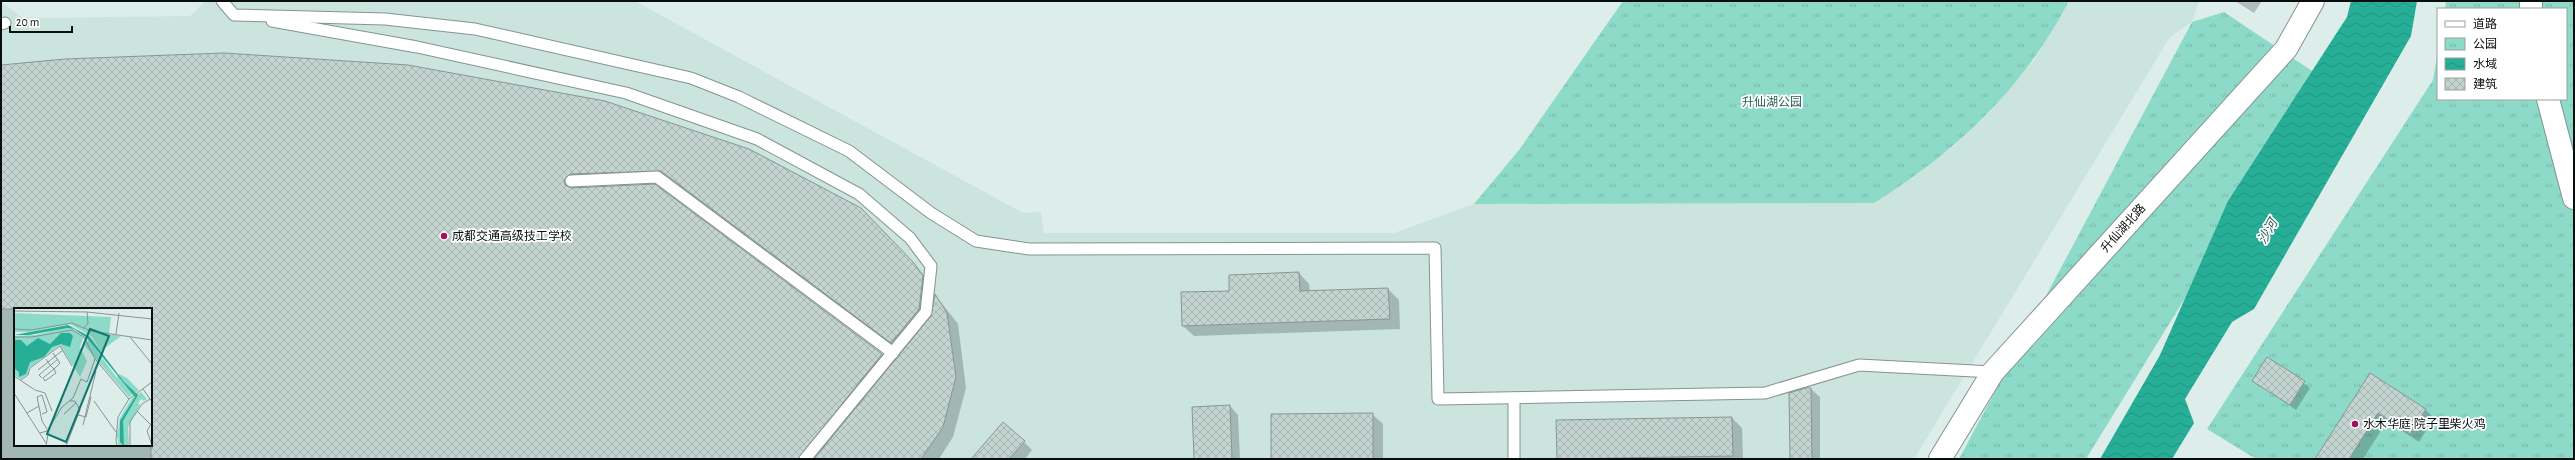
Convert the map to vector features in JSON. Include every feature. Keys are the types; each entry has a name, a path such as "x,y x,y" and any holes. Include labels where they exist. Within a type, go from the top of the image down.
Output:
{"street":[{"name":"升仙湖北路","path":"1940,459 1993,372 2286,49 2312,1"},
{"path":"2548,100 2574,198"}],"lane":[{"path":"222,1 234,15 417,47 626,93 757,139 859,194 910,238 931,266 926,312 804,459"},
{"path":"234,15 385,19 475,29 691,78 739,97 849,151 931,213 976,241 1029,249 1436,248 1438,399 1764,393 1859,365 1993,372"},
{"path":"571,181 656,177 893,353"},
{"path":"1514,398 1514,459"}],"shaded area":[{"path":"205,1 635,1 1023,213 1041,212 1044,233 1394,233 1474,204 1874,203 1954,146 1991,111 2035,59 2069,1 2199,1 2192,22 2170,37 1914,459 1,459 1,2 23,18 190,16"}],"green space":[{"name":"升仙湖公园","path":"1623,1 2069,1 2051,33 2031,62 2009,90 1985,116 1933,162 1874,203 1474,204 1519,150"},
{"path":"2446,1 2574,1 2574,459 2256,459 2207,429 2433,80 2437,56 2437,100 2567,100 2567,8 2445,8"},
{"path":"2224,12 2321,77 2086,459 1959,459 2192,22"}],"water":[{"name":"沙河","path":"2351,1 2417,1 2411,36 2254,309 2232,322 2185,399 2194,423 2172,459 2100,459 2160,355 2228,201 2347,17"}],"building":[{"name":"成都交通高级技工学校","path":"224,53 408,65 605,101 749,149 861,208 914,263 923,276 919,309 891,343 661,171 570,174 564,181 565,185 571,188 655,184 882,354 798,459 151,459 152,308 1,309 1,65 65,59"},
{"path":"1299,272 1300,291 1388,288 1390,319 1182,326 1181,292 1229,291 1229,275"},
{"path":"935,294 947,313 956,377 943,427 921,459 814,459 931,316"},
{"path":"2267,357 2305,381 2290,405 2252,381"},
{"name":"水木华庭·院子里柴火鸡","path":"2370,373 2426,409 2410,434 2378,413 2349,459 2315,459"},
{"path":"1811,388 1812,459 1790,459 1789,393"},
{"path":"1230,405 1232,459 1194,459 1192,407"},
{"path":"1373,413 1373,459 1271,459 1271,414"},
{"path":"1732,417 1733,456 1557,459 1556,420"},
{"path":"1003,422 1025,441 1009,459 971,459"}],"place":[{"name":"成都交通高级技工学校","path":"444,236"},
{"name":"水木华庭·院子里柴火鸡","path":"2355,424"}]}
